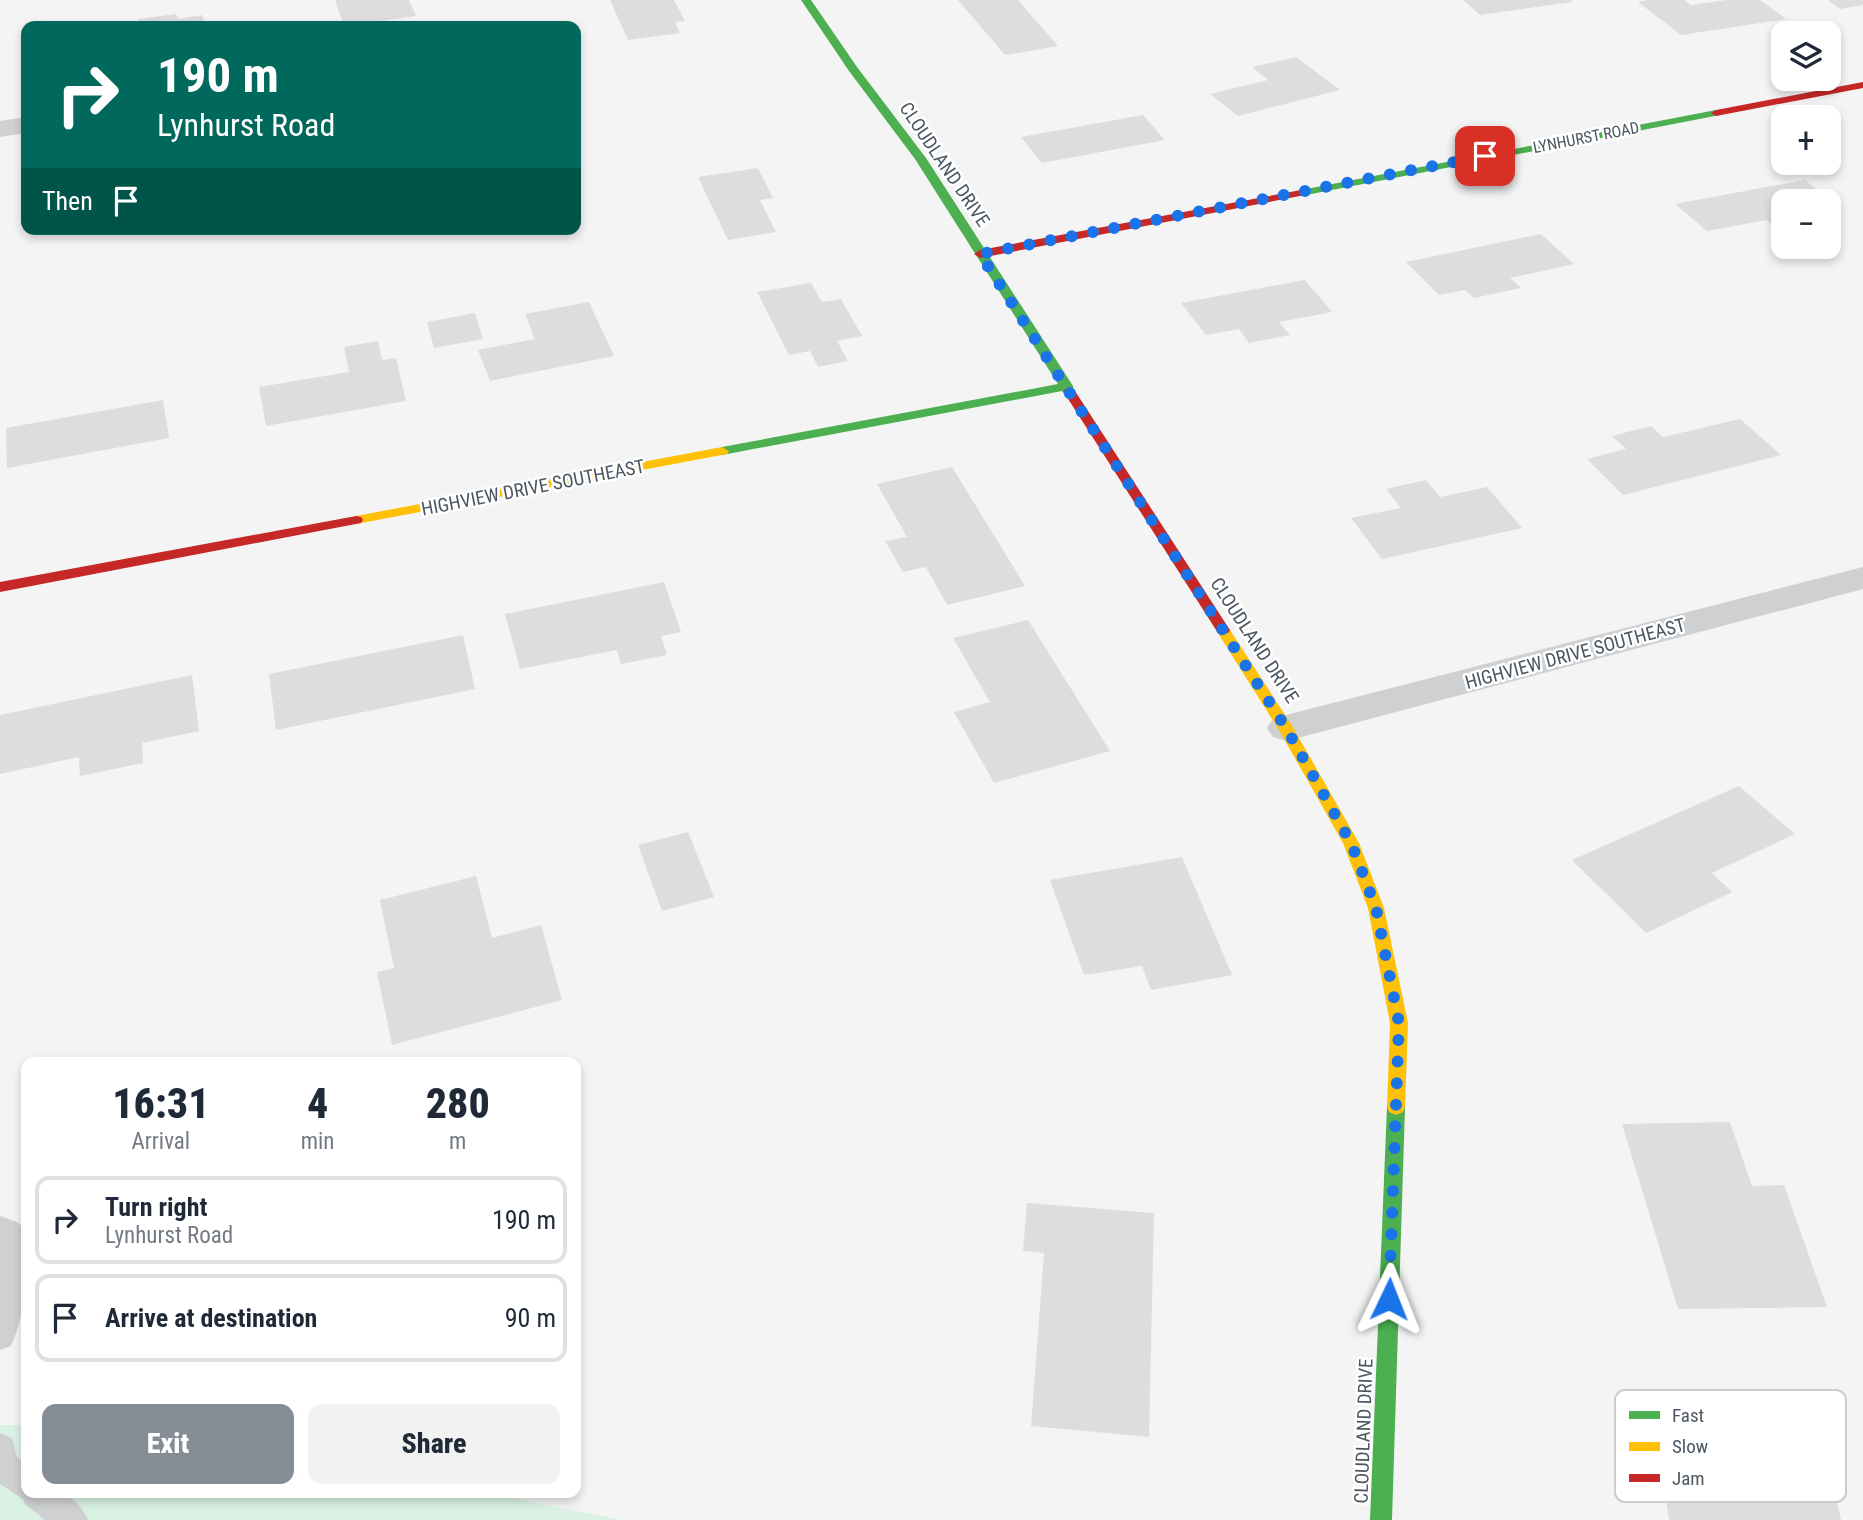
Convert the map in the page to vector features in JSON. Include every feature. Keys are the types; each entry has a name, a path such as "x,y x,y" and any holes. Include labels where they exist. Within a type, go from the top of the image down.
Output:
{"street":[{"name":"CLOUDLAND DRIVE","path":"806,0 853,69 920,158 1286,728 1351,843 1376,908 1399,1023 1381,1520"},
{"name":"LYNHURST ROAD","path":"980,254 1863,85"},
{"path":"0,129 21,126"},
{"name":"HIGHVIEW DRIVE SOUTHEAST","path":"0,587 1067,386"},
{"name":"HIGHVIEW DRIVE SOUTHEAST","path":"1286,728 1863,578"}],"lane":[{"path":"0,1336 9,1244"},
{"path":"0,1449 2,1465 21,1480"},
{"path":"43,1498 71,1520"}],"green space":[{"path":"0,1425 21,1425 21,1498 512,1498 621,1520 0,1520"}],"building":[{"path":"335,0 409,0 416,16 380,21 342,21"},
{"path":"610,0 674,0 685,21 675,22 680,33 628,40"},
{"path":"958,0 1018,0 1058,46 1005,55"},
{"path":"1463,0 1572,0 1572,2 1480,15"},
{"path":"1684,0 1691,5 1726,0 1760,0 1786,19 1681,35 1638,2"},
{"path":"1828,0 1863,0 1863,5 1840,9"},
{"path":"176,14 178,19 202,15 204,21 139,21"},
{"path":"1296,57 1340,90 1238,116 1210,94 1268,80 1252,67"},
{"path":"1143,115 1165,140 1042,163 1021,137"},
{"path":"758,168 773,198 760,200 776,232 728,240 698,177"},
{"path":"1805,180 1816,189 1771,189 1771,224 1767,220 1707,231 1675,204"},
{"path":"1541,234 1574,264 1510,278 1521,288 1474,298 1465,290 1439,295 1406,262"},
{"path":"1305,280 1332,312 1279,322 1290,335 1249,343 1239,329 1206,335 1181,303"},
{"path":"811,283 822,302 841,299 862,336 837,341 848,361 818,367 810,351 789,355 757,292"},
{"path":"589,302 614,356 490,381 478,350 535,339 525,314"},
{"path":"475,313 483,339 434,348 427,322"},
{"path":"378,341 382,360 396,358 406,401 266,426 259,387 349,372 344,347"},
{"path":"163,400 169,438 7,468 6,428"},
{"path":"1740,419 1781,455 1623,495 1587,459 1626,449 1612,436 1651,426 1663,437"},
{"path":"952,467 1025,586 947,605 926,567 903,572 885,541 907,537 877,484"},
{"path":"1426,480 1440,497 1487,487 1522,528 1382,559 1351,518 1401,508 1386,489"},
{"path":"664,582 681,632 661,636 667,655 621,664 617,650 520,669 505,614"},
{"path":"1028,620 1110,751 994,783 954,712 990,702 953,638"},
{"path":"463,635 475,689 276,730 269,674"},
{"path":"192,675 199,731 142,743 143,763 80,776 79,757 0,774 0,715"},
{"path":"1739,786 1795,834 1712,873 1732,892 1646,933 1572,860"},
{"path":"688,832 714,897 662,911 638,845"},
{"path":"1182,857 1232,975 1151,990 1142,966 1084,975 1050,880"},
{"path":"476,876 492,938 541,925 562,1000 392,1045 377,972 394,968 380,900"},
{"path":"1730,1122 1752,1186 1784,1185 1827,1307 1678,1309 1622,1124"},
{"path":"1027,1203 1154,1213 1149,1437 1031,1426 1044,1253 1023,1251"},
{"path":"1666,1502 1837,1502 1841,1520 1669,1520"}],"traffic: fast":[{"path":"806,0 853,69 920,158 1069,391"},
{"path":"1301,193 1716,113"},
{"path":"722,451 1067,386"},
{"path":"1381,1520 1396,1107"}],"traffic: slow":[{"path":"356,520 722,451"},
{"path":"1223,630 1286,728 1351,843 1376,908 1399,1023 1396,1107"}],"traffic: jam":[{"path":"1716,113 1863,85"},
{"path":"980,254 1301,193"},
{"path":"1069,391 1223,630"},
{"path":"0,587 356,520"}],"route":[{"path":"1389,1299 1399,1023 1376,908 1351,843 1286,728 980,254 1485,156"}]}
